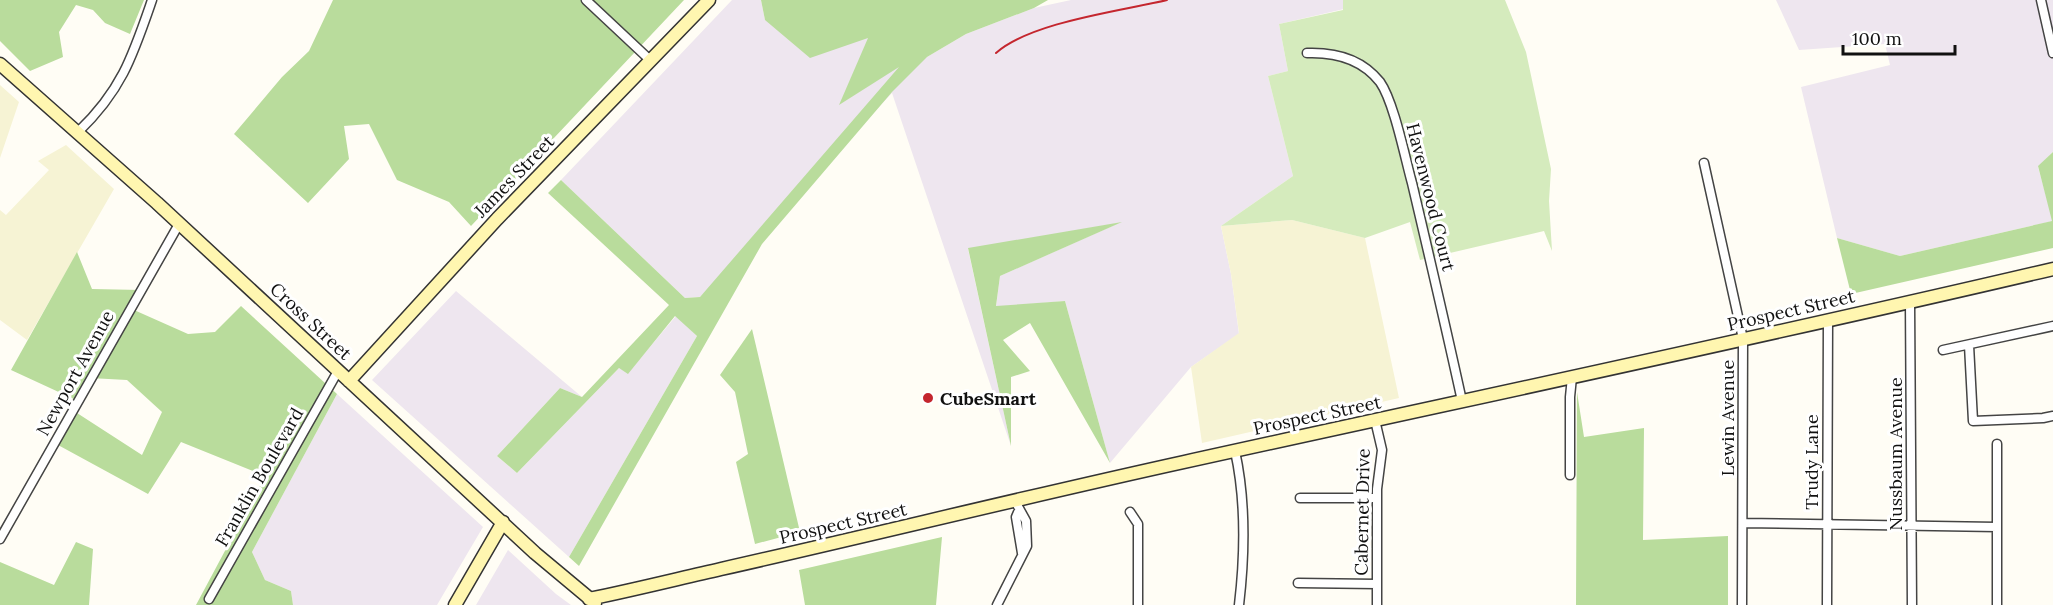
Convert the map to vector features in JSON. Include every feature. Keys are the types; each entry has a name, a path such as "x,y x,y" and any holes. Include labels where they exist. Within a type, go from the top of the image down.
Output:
{"street":[{"path":"78,132 105,105 117,88 152,0"},
{"path":"586,0 650,60"},
{"name":"James Street","path":"349,381 502,214 709,0"},
{"path":"2041,0 2053,53"},
{"name":"Havenwood Court","path":"1307,52 1329,52 1362,64 1386,92 1404,153 1462,402"},
{"name":"Cross Street","path":"0,64 78,132 557,572 593,602"},
{"name":"Lewin Avenue","path":"1704,163 1743,339 1742,605"},
{"name":"Newport Avenue","path":"0,539 179,224"},
{"name":"Prospect Street","path":"593,602 819,548 1017,505 1235,451 2053,269"},
{"name":"Nussbaum Avenue","path":"1910,302 1912,605"},
{"name":"Trudy Lane","path":"1827,605 1828,319"},
{"path":"1943,350 2053,326"},
{"path":"1969,345 1973,421 2053,416"},
{"name":"Franklin Boulevard","path":"209,599 338,371"},
{"path":"1570,475 1572,377"},
{"name":"Cabernet Drive","path":"1375,420 1382,450 1377,498 1377,605"},
{"path":"1997,444 1998,605"},
{"path":"1235,451 1242,489 1243,518 1243,572 1239,605"},
{"path":"1300,498 1377,498"},
{"path":"997,605 1022,553 1028,546 1026,521 1017,505"},
{"path":"1130,512 1138,524 1138,605"},
{"path":"455,605 503,522"},
{"path":"1743,523 1997,527"},
{"path":"1298,584 1377,584"}],"shaded area":[{"path":"732,0 761,0 765,20 869,37 840,104 901,65 927,57 966,34 1034,8 1071,0 1343,0 1344,9 1279,24 1288,71 1268,76 1293,176 1221,226 1231,274 1239,334 1191,367 1110,463 1065,301 996,307 1000,276 1119,223 968,249 1011,446 892,93 700,297 685,298 561,180"},
{"path":"1776,0 2053,0 2053,152 2038,167 2053,221 1900,256 1837,238 1801,87 1890,65 1885,44 1799,50"},
{"path":"0,85 19,102 0,158"},
{"path":"66,145 114,189 27,340 0,320 0,210 6,215 49,170 38,161"},
{"path":"1292,220 1365,238 1399,398 1202,443 1191,367 1239,333 1231,274 1221,226"},
{"path":"456,291 582,397 560,388 497,456 517,473 619,368 628,373 676,316 697,336 569,557 372,380"},
{"path":"337,394 483,527 437,605 293,605 291,591 265,580 252,552"},
{"path":"508,550 556,594 571,605 476,605"}],"green space":[{"path":"0,0 144,0 130,34 105,23 93,10 76,5 59,32 63,57 30,71 0,41"},
{"path":"333,0 684,0 471,226 449,202 397,180 369,124 344,126 349,159 308,203 234,134 282,77 309,51"},
{"path":"761,0 1048,0 1034,8 966,34 927,57 892,92 762,244 579,566 569,557 697,336 675,316 628,374 619,368 517,473 497,456 560,388 582,397 669,305 548,193 561,180 685,298 700,297 899,67 839,105 868,38 810,58 765,20"},
{"path":"1343,0 1505,0 1526,52 1551,169 1549,201 1552,251 1544,231 1420,260 1410,222 1365,238 1292,220 1221,226 1293,176 1268,76 1288,71 1279,24 1343,10"},
{"path":"2053,152 2053,248 1851,294 1837,238 1900,256 2052,221 2038,166"},
{"path":"1122,222 1000,276 996,306 1065,301 1110,463 1030,323 1003,340 1030,371 1011,377 1011,446 968,248"},
{"path":"77,252 92,289 141,290 134,310 188,334 215,332 241,306 337,394 252,552 265,580 291,591 293,605 196,605 265,476 181,442 148,494 58,445 77,413 142,455 162,412 127,380 90,378 76,400 11,370"},
{"path":"752,329 800,532 755,544 736,462 748,454 735,392 720,375"},
{"path":"1577,392 1584,437 1644,428 1643,540 1728,536 1728,605 1576,605"},
{"path":"942,537 936,605 805,605 799,570"},
{"path":"76,542 93,549 89,605 0,605 0,562 54,585"}],"railway":[{"path":"996,53 1012,42 1053,26 1167,0"}],"place":[{"name":"CubeSmart","path":"928,398"}]}
